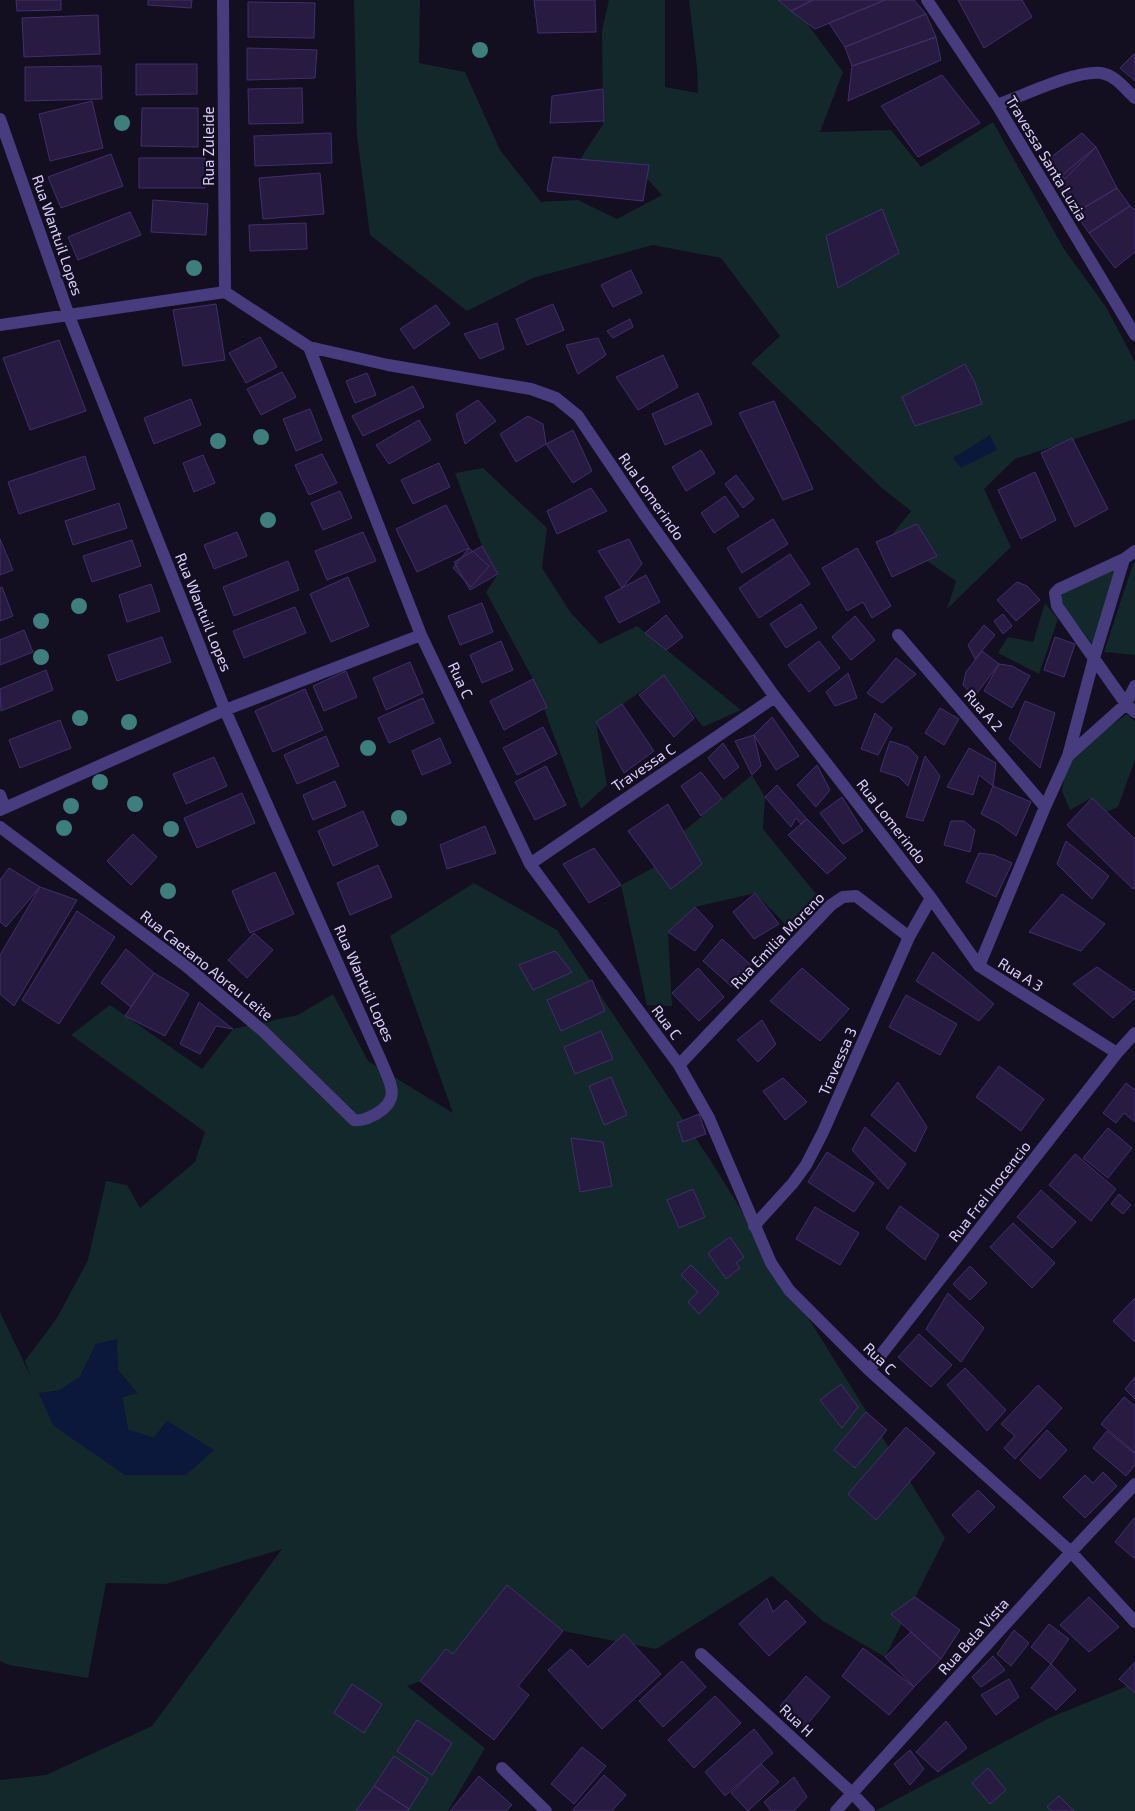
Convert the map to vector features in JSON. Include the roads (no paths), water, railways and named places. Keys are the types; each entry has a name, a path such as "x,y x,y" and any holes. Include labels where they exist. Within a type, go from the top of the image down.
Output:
{"street":[{"name":"Rua Zuleide","path":"223,0 225,292"},
{"name":"Travessa Santa Luzia","path":"927,0 997,105 1135,335"},
{"path":"997,105 1066,79 1101,73 1114,78 1135,98"},
{"name":"Rua Wantuil Lopes","path":"0,119 69,316 225,710 393,1091 391,1100 386,1108"},
{"path":"0,325 225,292"},
{"name":"Rua Lomerindo","path":"225,292 309,347 388,365 531,389 556,398 578,416 644,514 774,697 931,898"},
{"name":"Rua C","path":"309,347 422,635 530,864 679,1065 709,1118 771,1263 789,1290 869,1370 1071,1552 1135,1622"},
{"path":"1131,708 1057,606 1055,593 1124,559 1135,551"},
{"path":"978,966 1068,756 1094,658 1124,559"},
{"path":"0,795 3,809 225,710 422,635"},
{"name":"Rua A 2","path":"898,635 1045,807"},
{"path":"1068,756 1131,708 1135,686"},
{"name":"Travessa C","path":"530,864 774,697"},
{"name":"Rua Caetano Abreu Leite","path":"0,827 186,966 262,1031 354,1120 361,1121 386,1108"},
{"name":"Rua Emilia Moreno","path":"679,1065 831,905 843,897 856,896 909,937"},
{"name":"Travessa 3","path":"754,1226 793,1183 806,1164 823,1132 909,937 931,898"},
{"name":"Rua A 3","path":"931,898 978,966 1117,1053"},
{"name":"Rua Frei Inocencio","path":"869,1370 1117,1053 1135,1033"},
{"name":"Rua Bela Vista","path":"836,1811 1135,1484"},
{"name":"Rua H","path":"701,1654 869,1811"},
{"path":"502,1768 546,1811"}],"water":[{"path":"990,435 997,450 961,468 953,458"},
{"path":"117,1339 118,1371 137,1393 122,1397 128,1430 154,1438 167,1421 214,1450 186,1475 125,1475 54,1426 39,1393 58,1391 81,1376 96,1344"}]}
